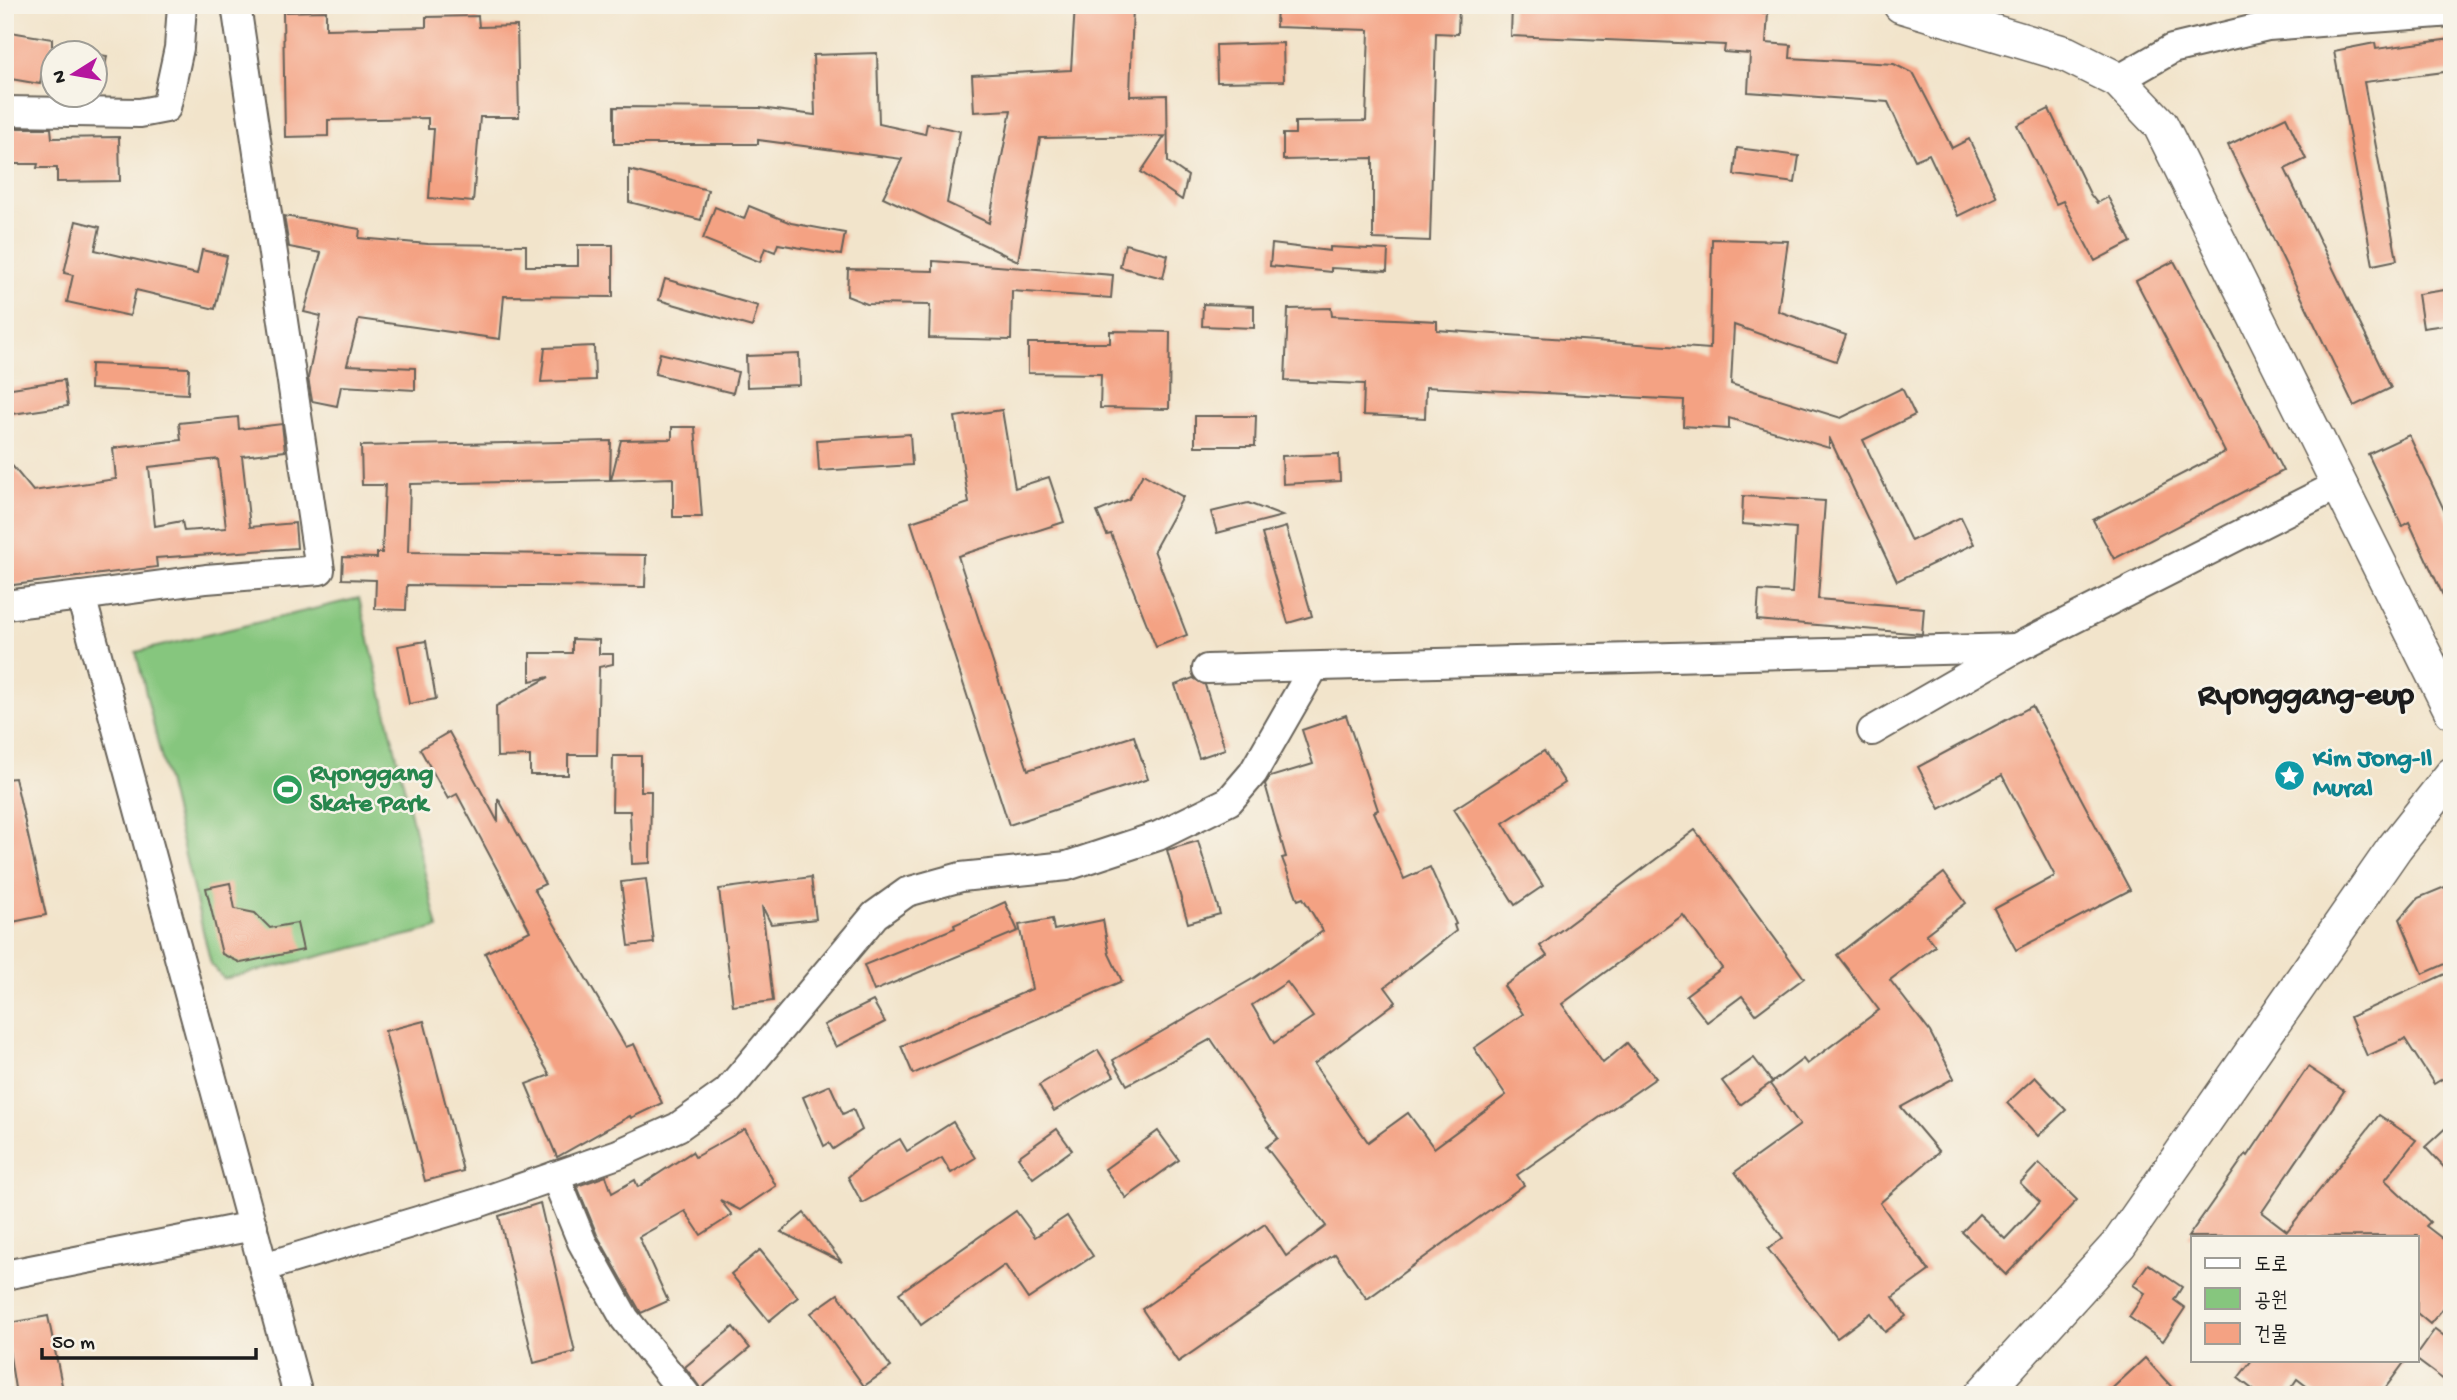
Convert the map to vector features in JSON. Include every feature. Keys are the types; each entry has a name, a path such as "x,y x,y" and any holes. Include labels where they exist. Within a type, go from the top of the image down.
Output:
{"main road":[{"path":"1901,5 2066,54 2118,80 2160,124 2452,711"},
{"path":"1982,1395 2119,1244 2395,847 2452,775"}],"street":[{"path":"5,111 139,113 166,108 179,48 182,5"},
{"path":"5,606 206,579 320,570 236,5"},
{"path":"2118,80 2172,49 2268,26 2452,12"},
{"path":"1872,731 2016,648 2340,484"},
{"path":"81,596 298,1395"},
{"path":"1207,669 2016,648"},
{"path":"264,1267 478,1203 618,1154 678,1126 727,1092 875,915 907,892 961,877 1068,866 1158,836 1229,802 1253,773 1314,667"},
{"path":"555,1176 582,1242 625,1319 686,1395"},
{"path":"5,1275 253,1226"}],"green space":[{"name":"Ryonggang Skate Park","path":"359,598 438,928 224,979 211,964 136,652"}],"building":[{"path":"1075,5 1133,5 1130,96 1167,95 1168,162 1188,176 1182,200 1141,172 1165,136 1040,138 1018,261 883,197 902,159 758,140 758,144 614,144 614,107 760,108 815,115 813,55 877,53 879,124 925,134 927,124 960,131 947,203 989,223 1011,110 974,112 972,75 1071,70"},
{"path":"1277,5 1459,5 1458,34 1436,33 1430,241 1373,239 1373,158 1283,160 1283,134 1295,134 1295,122 1366,121 1369,30 1276,27"},
{"path":"1512,5 1705,5 1705,9 1768,13 1766,43 1791,45 1790,58 1894,64 1914,74 1952,148 1969,139 1997,197 1958,216 1929,154 1915,160 1888,102 1748,92 1750,54 1724,52 1725,45 1511,36"},
{"path":"326,11 326,29 426,27 426,17 478,16 479,27 517,26 519,117 480,117 473,202 429,198 434,129 428,129 428,118 328,120 328,136 285,137 283,12"},
{"path":"5,31 46,38 38,38 38,84 5,78"},
{"path":"2452,39 2452,71 2364,82 2397,260 2373,265 2334,51 2375,43 2376,49"},
{"path":"1283,43 1284,81 1217,82 1216,45"},
{"path":"2049,109 2090,194 2097,203 2108,197 2131,242 2095,261 2063,201 2056,204 2017,125"},
{"path":"2286,117 2306,159 2285,169 2391,388 2354,406 2228,145"},
{"path":"5,128 51,128 52,138 119,137 120,181 57,182 57,168 37,168 38,164 5,164"},
{"path":"1737,148 1799,156 1795,183 1734,175"},
{"path":"629,170 708,190 701,220 629,202"},
{"path":"749,206 791,223 845,233 841,255 778,244 775,252 765,248 760,262 703,239 715,207 744,219"},
{"path":"284,216 360,229 359,238 428,244 526,245 526,266 578,266 578,245 613,245 613,297 504,296 500,339 359,319 347,365 415,368 415,390 341,386 337,406 312,401 308,378 321,316 304,312 321,253 289,247"},
{"path":"76,221 100,227 95,250 197,274 202,250 227,256 215,309 136,290 130,316 67,302 73,275 64,273"},
{"path":"1712,239 1788,241 1778,311 1846,335 1836,361 1734,325 1731,384 1841,418 1902,388 1915,415 1863,440 1911,541 1961,517 1974,544 1897,581 1829,437 1829,448 1729,418 1729,429 1683,426 1684,400 1426,387 1425,418 1363,415 1364,384 1285,381 1288,309 1331,308 1332,316 1437,321 1437,330 1710,349"},
{"path":"1125,244 1168,255 1163,278 1120,267"},
{"path":"1272,244 1330,251 1330,247 1388,250 1387,271 1331,268 1331,272 1270,266"},
{"path":"933,261 1113,275 1111,298 1012,291 1011,340 929,338 930,305 867,304 847,296 848,269 933,271"},
{"path":"2174,261 2283,471 2114,559 2093,520 2225,452 2136,281"},
{"path":"665,279 758,306 752,327 659,300"},
{"path":"2452,289 2452,324 2423,328 2418,294"},
{"path":"1203,304 1254,306 1254,328 1202,326"},
{"path":"1110,331 1170,332 1169,409 1100,408 1101,374 1028,373 1028,343 1110,343"},
{"path":"594,346 595,380 541,382 545,348"},
{"path":"660,353 738,372 733,393 655,374"},
{"path":"799,354 800,385 747,387 746,356"},
{"path":"91,364 189,368 188,394 90,389"},
{"path":"64,380 68,406 5,415 5,389"},
{"path":"1002,410 1015,488 1049,477 1064,522 958,556 1028,770 1134,736 1148,779 1009,825 911,522 969,503 955,417"},
{"path":"1195,416 1256,416 1255,446 1195,446"},
{"path":"238,417 239,429 282,424 285,451 242,456 250,527 295,523 297,548 156,558 157,567 5,586 5,457 33,491 116,479 113,448 181,440 179,423","holes":["218,459 226,528 184,531 182,521 155,526 149,467"]},
{"path":"672,427 695,427 702,517 673,517 673,478 611,480 621,440 672,439"},
{"path":"910,434 912,465 819,471 817,440"},
{"path":"2409,435 2452,527 2452,615 2409,522 2402,526 2368,454"},
{"path":"611,441 610,480 410,484 408,552 646,555 645,587 407,585 406,610 375,609 376,580 342,579 343,557 377,558 377,553 382,553 385,485 362,485 361,446"},
{"path":"1339,454 1340,481 1283,484 1282,456"},
{"path":"1143,474 1183,497 1154,550 1187,635 1156,647 1111,534 1107,535 1097,512 1129,499"},
{"path":"1743,496 1825,501 1818,599 1924,608 1922,634 1757,620 1759,591 1792,593 1796,528 1742,524"},
{"path":"1248,503 1282,516 1217,533 1211,512"},
{"path":"1286,527 1312,616 1288,623 1262,534"},
{"path":"572,639 599,640 599,654 613,654 613,664 599,667 597,755 568,755 568,775 530,775 530,756 497,757 496,706 549,677 530,681 530,653 572,653"},
{"path":"426,641 436,699 409,704 398,646"},
{"path":"1193,678 1205,685 1225,749 1199,758 1175,685"},
{"path":"2032,706 2130,890 2016,950 1994,909 2055,876 2002,775 1940,809 1918,767"},
{"path":"1346,715 1378,810 1374,812 1404,879 1430,867 1456,924 1456,931 1385,987 1396,1002 1314,1064 1368,1142 1408,1113 1434,1148 1506,1095 1474,1048 1523,1014 1504,986 1547,956 1540,946 1695,830 1804,978 1756,1014 1742,996 1707,1022 1686,995 1722,968 1683,915 1562,1004 1603,1063 1627,1043 1656,1078 1517,1175 1524,1185 1367,1299 1335,1254 1178,1362 1142,1309 1265,1224 1286,1256 1326,1226 1266,1147 1278,1138 1211,1039 1127,1085 1113,1060 1254,978 1323,931 1303,898 1298,900 1282,858 1286,857 1265,784 1270,777 1313,764 1302,730","holes":["1287,982 1313,1017 1274,1043 1252,1005"]},
{"path":"449,732 498,822 498,798 545,884 534,889 626,1047 634,1044 662,1103 631,1118 630,1116 557,1157 526,1084 550,1075 517,1019 485,953 530,931 457,794 448,799 420,749"},
{"path":"1544,751 1565,783 1503,823 1543,886 1515,905 1454,809"},
{"path":"613,756 641,756 641,791 651,791 650,863 632,864 630,811 612,811"},
{"path":"15,778 46,915 8,923 5,908 5,779"},
{"path":"1198,841 1220,914 1188,923 1167,850"},
{"path":"1944,873 1966,903 1926,934 1935,946 1890,980 1930,1032 1954,1078 1901,1107 1939,1152 1880,1203 1929,1271 1893,1297 1906,1316 1885,1332 1871,1313 1837,1338 1768,1249 1783,1238 1735,1172 1800,1125 1770,1084 1803,1059 1807,1064 1879,1010 1837,955"},
{"path":"811,877 816,919 771,924 762,906 773,1001 733,1006 719,889"},
{"path":"646,879 654,943 629,946 621,882"},
{"path":"230,883 235,909 255,913 270,928 297,923 303,950 241,963 222,954 206,888"},
{"path":"2452,884 2452,961 2423,974 2400,919 2418,898"},
{"path":"1005,902 1018,931 874,991 864,965 955,928 954,925"},
{"path":"1052,919 1054,930 1103,920 1109,954 1122,981 913,1074 901,1046 1032,989 1019,925"},
{"path":"2445,974 2452,990 2452,1073 2434,1084 2405,1039 2367,1056 2350,1017"},
{"path":"873,1001 885,1022 836,1047 824,1025"},
{"path":"424,1021 463,1171 425,1181 385,1031"},
{"path":"1098,1050 1114,1076 1054,1111 1039,1085"},
{"path":"1754,1058 1772,1082 1740,1105 1722,1081"},
{"path":"2308,1067 2344,1091 2262,1212 2287,1231 2379,1115 2416,1140 2385,1180 2430,1222 2426,1226 2452,1246 2452,1298 2430,1324 2418,1314 2418,1236 2188,1237 2246,1154 2248,1156"},
{"path":"2035,1077 2066,1110 2038,1136 2007,1103"},
{"path":"830,1085 843,1114 853,1109 862,1130 833,1149 829,1143 824,1146 803,1097"},
{"path":"953,1122 975,1158 951,1173 942,1158 862,1203 848,1177 876,1153 900,1139 907,1151"},
{"path":"2452,1122 2452,1176 2425,1147"},
{"path":"745,1129 776,1186 740,1210 720,1200 732,1215 701,1235 685,1211 639,1237 668,1301 641,1313 597,1235 577,1186 606,1176 612,1193 635,1180 638,1187 692,1152 695,1157"},
{"path":"1057,1129 1072,1150 1033,1178 1018,1157"},
{"path":"1158,1131 1179,1160 1126,1198 1105,1169"},
{"path":"2039,1163 2077,1200 2006,1275 1962,1232 1979,1214 2005,1239 2040,1202 2020,1183"},
{"path":"540,1203 575,1352 534,1363 499,1216"},
{"path":"1016,1211 1035,1237 1067,1216 1093,1256 1028,1299 1005,1265 921,1325 899,1293"},
{"path":"804,1213 842,1262 781,1232"},
{"path":"760,1250 798,1297 769,1321 731,1274"},
{"path":"2148,1264 2182,1287 2174,1300 2185,1308 2163,1341 2129,1317 2145,1293 2133,1285"},
{"path":"838,1294 891,1367 864,1386 811,1313"},
{"path":"48,1316 64,1395 16,1395 5,1324"},
{"path":"733,1327 750,1348 701,1389 685,1367"},
{"path":"2435,1329 2452,1342 2452,1386 2418,1361 2418,1353"},
{"path":"2145,1358 2179,1395 2105,1395"},
{"path":"2250,1362 2405,1362 2380,1395 2318,1395 2297,1379 2286,1395 2260,1395 2238,1378"}],"place":[{"name":"Kim Jong-Il Mural","path":"2290,775"},
{"name":"Ryonggang Skate Park","path":"287,790"}],"district":[{"name":"Ryonggang-eup","path":"2306,697"}]}
